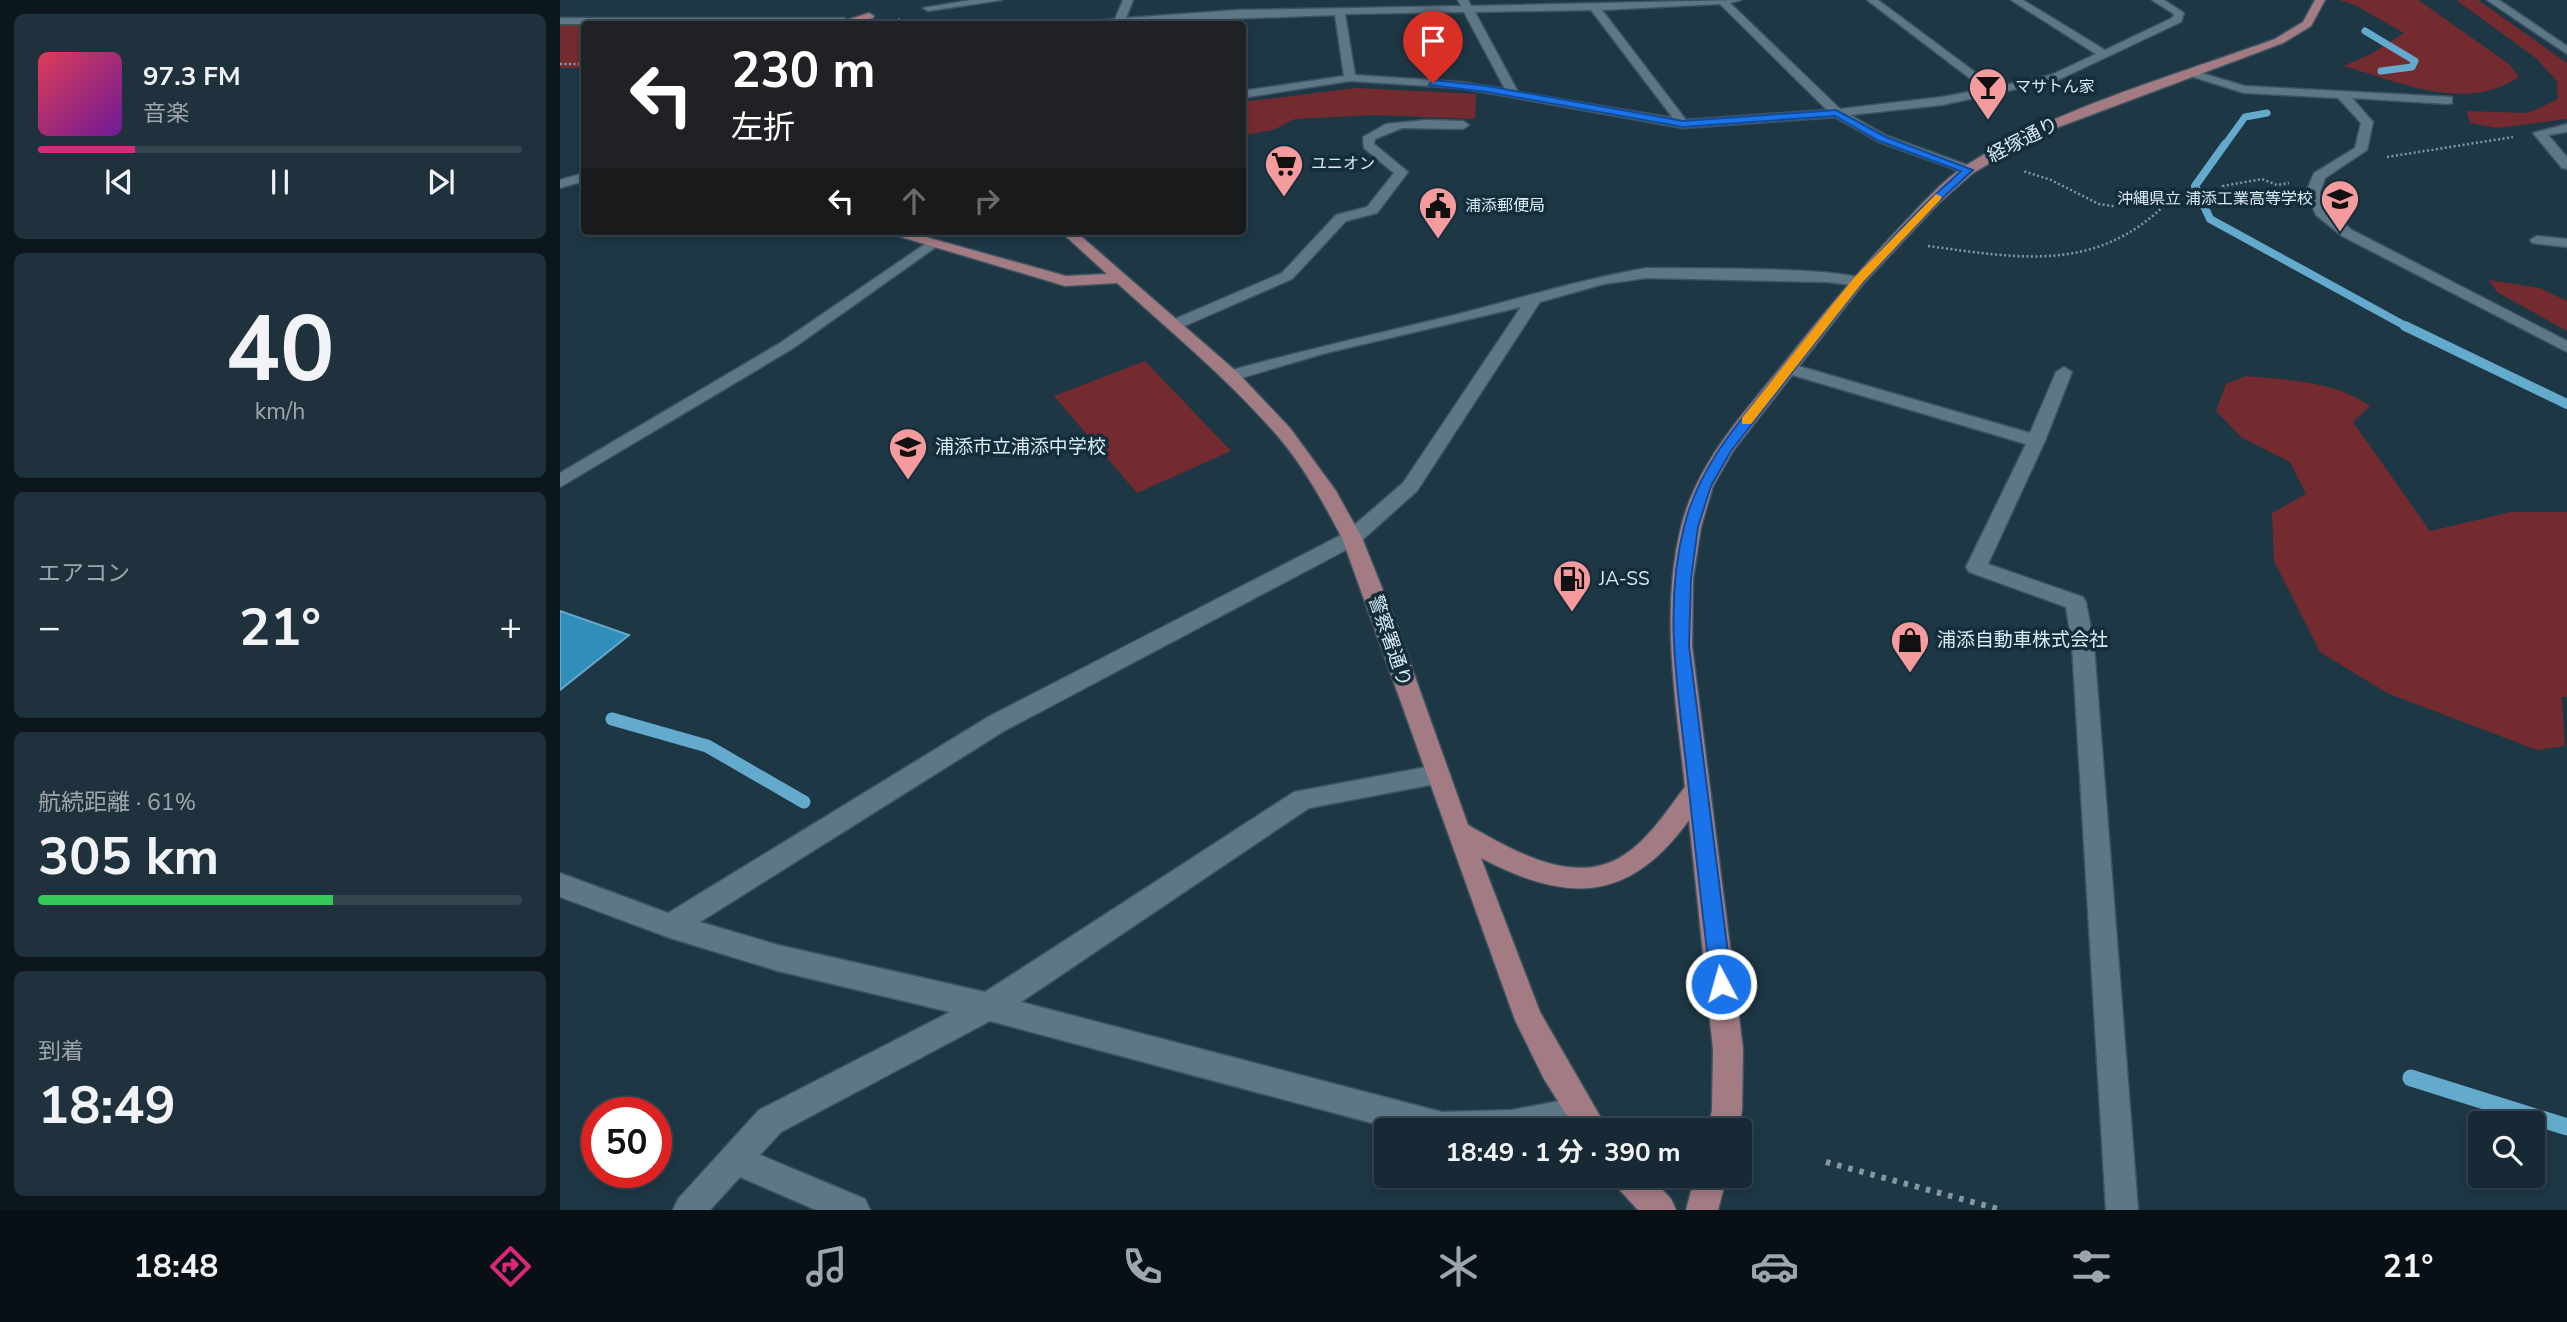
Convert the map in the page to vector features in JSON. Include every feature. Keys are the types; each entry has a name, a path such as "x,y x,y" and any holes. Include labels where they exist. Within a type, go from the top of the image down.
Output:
{"main road":[{"name":"経塚通り","path":"1725,1118 1728,1049 1681,646 1683,579 1691,527 1704,486 1725,449 1858,281 1934,200 1968,170 2036,131 2279,41 2307,24 2319,4"},
{"path":"850,21 869,16"},
{"path":"901,235 1065,281 1120,278"},
{"name":"警察署通り","path":"1072,235 1231,376 1284,432 1329,495 1352,538 1529,1020 1553,1069 1584,1118"},
{"path":"1458,832 1517,866 1543,875 1571,880 1604,876 1633,863 1656,843 1696,791"},
{"path":"1639,1188 1660,1210"},
{"path":"1702,1210 1708,1188"}],"street":[{"path":"928,8 1012,0"},
{"path":"1119,21 1128,0"},
{"path":"1238,13 1242,0"},
{"path":"1162,21 1206,20 1238,13 1339,10 1352,5 1572,4 1594,7 1736,0"},
{"path":"1872,0 1994,92"},
{"path":"2016,0 2105,55"},
{"path":"1248,94 1350,78 1460,85 1683,124 1836,113 1942,101 2054,78 2177,20 2179,13 2157,0"},
{"path":"2492,0 2567,51"},
{"path":"1723,2 1836,113 1883,139 1968,170"},
{"path":"1465,5 1513,94"},
{"path":"1594,7 1683,124"},
{"path":"1339,10 1350,78"},
{"path":"560,21 581,21"},
{"path":"2547,38 2567,39"},
{"path":"2191,73 2244,89 2448,100"},
{"path":"2340,94 2367,122 2361,150 2319,176 2313,192 2321,212 2347,233 2567,347"},
{"path":"1174,325 1287,276 1341,218 1373,210 1401,172 1368,145 1369,137 1378,130 1404,124 1463,125"},
{"path":"2539,133 2567,128"},
{"path":"2539,133 2567,165"},
{"path":"560,184 581,178"},
{"path":"2537,240 2567,243"},
{"path":"560,481 786,346 931,244"},
{"path":"1231,376 1322,349 1533,300 1567,287 1647,273 1828,277 1858,281"},
{"path":"670,926 996,724 1352,538 1410,487 1533,300"},
{"path":"1788,368 2036,440"},
{"path":"2064,372 2036,440 1976,567 2076,602 2083,645 2122,1210"},
{"path":"689,1210 771,1121 988,1007 1303,799 1437,775"},
{"path":"560,885 670,926 778,958 988,1007 1408,1118"},
{"path":"736,1160 853,1210"}],"path":[{"path":"560,64 581,64"},
{"path":"2416,151 2539,133"},
{"path":"2015,169 2051,180 2099,204 2112,206 2143,200 2168,202"},
{"path":"1924,246 2025,260 2084,253 2103,241 2146,224 2175,197 2226,194 2223,186 2262,179 2277,185 2293,182"},
{"path":"1826,1161 2002,1210"}],"shaded area":[{"path":"2339,0 2418,0 2509,64 2519,77 2498,88 2455,94 2410,86 2344,66 2371,54 2404,33 2355,5"},
{"path":"2456,0 2478,0 2567,63 2567,119 2497,128 2470,123 2467,111 2528,113 2558,99 2557,81 2536,58"},
{"path":"581,24 581,68 560,68 560,25"},
{"path":"1356,88 1476,94 1475,119 1377,115 1295,119 1273,130 1246,134 1246,102"},
{"path":"2489,280 2540,288 2567,301 2567,331 2497,292"},
{"path":"1145,361 1231,451 1137,493 1054,396"},
{"path":"2246,376 2326,387 2342,391 2370,406 2353,422 2430,531 2511,512 2567,512 2567,697 2562,697 2565,746 2537,750 2387,693 2320,652 2274,561 2272,513 2306,494 2290,462 2241,437 2216,411 2226,384"}],"water":[{"path":"560,611 629,635 560,690"}],"waterway":[{"path":"2365,31 2415,61 2412,67 2381,71"},
{"path":"2224,146 2245,117 2267,113"},
{"path":"2225,144 2195,186 2210,219 2408,327"},
{"path":"2408,327 2567,404"},
{"path":"612,719 707,746 804,802"},
{"path":"2411,1078 2567,1127"}],"slow traffic":[{"path":"1747,421 1858,281 1936,197"}],"place":[{"name":"マサトん家","path":"1988,121"},
{"name":"ユニオン","path":"1284,198"},
{"name":"沖縄県立 浦添工業高等学校","path":"2340,233"},
{"name":"浦添郵便局","path":"1438,240"},
{"name":"浦添市立浦添中学校","path":"908,481"},
{"name":"JA-SS","path":"1572,613"},
{"name":"浦添自動車株式会社","path":"1910,674"}],"route":[{"path":"1433,83 1487,89 1683,124 1836,113 1883,139 1968,170 1934,200 1858,281 1725,449 1704,486 1691,527 1683,579 1681,646 1696,791 1721,984"}]}
